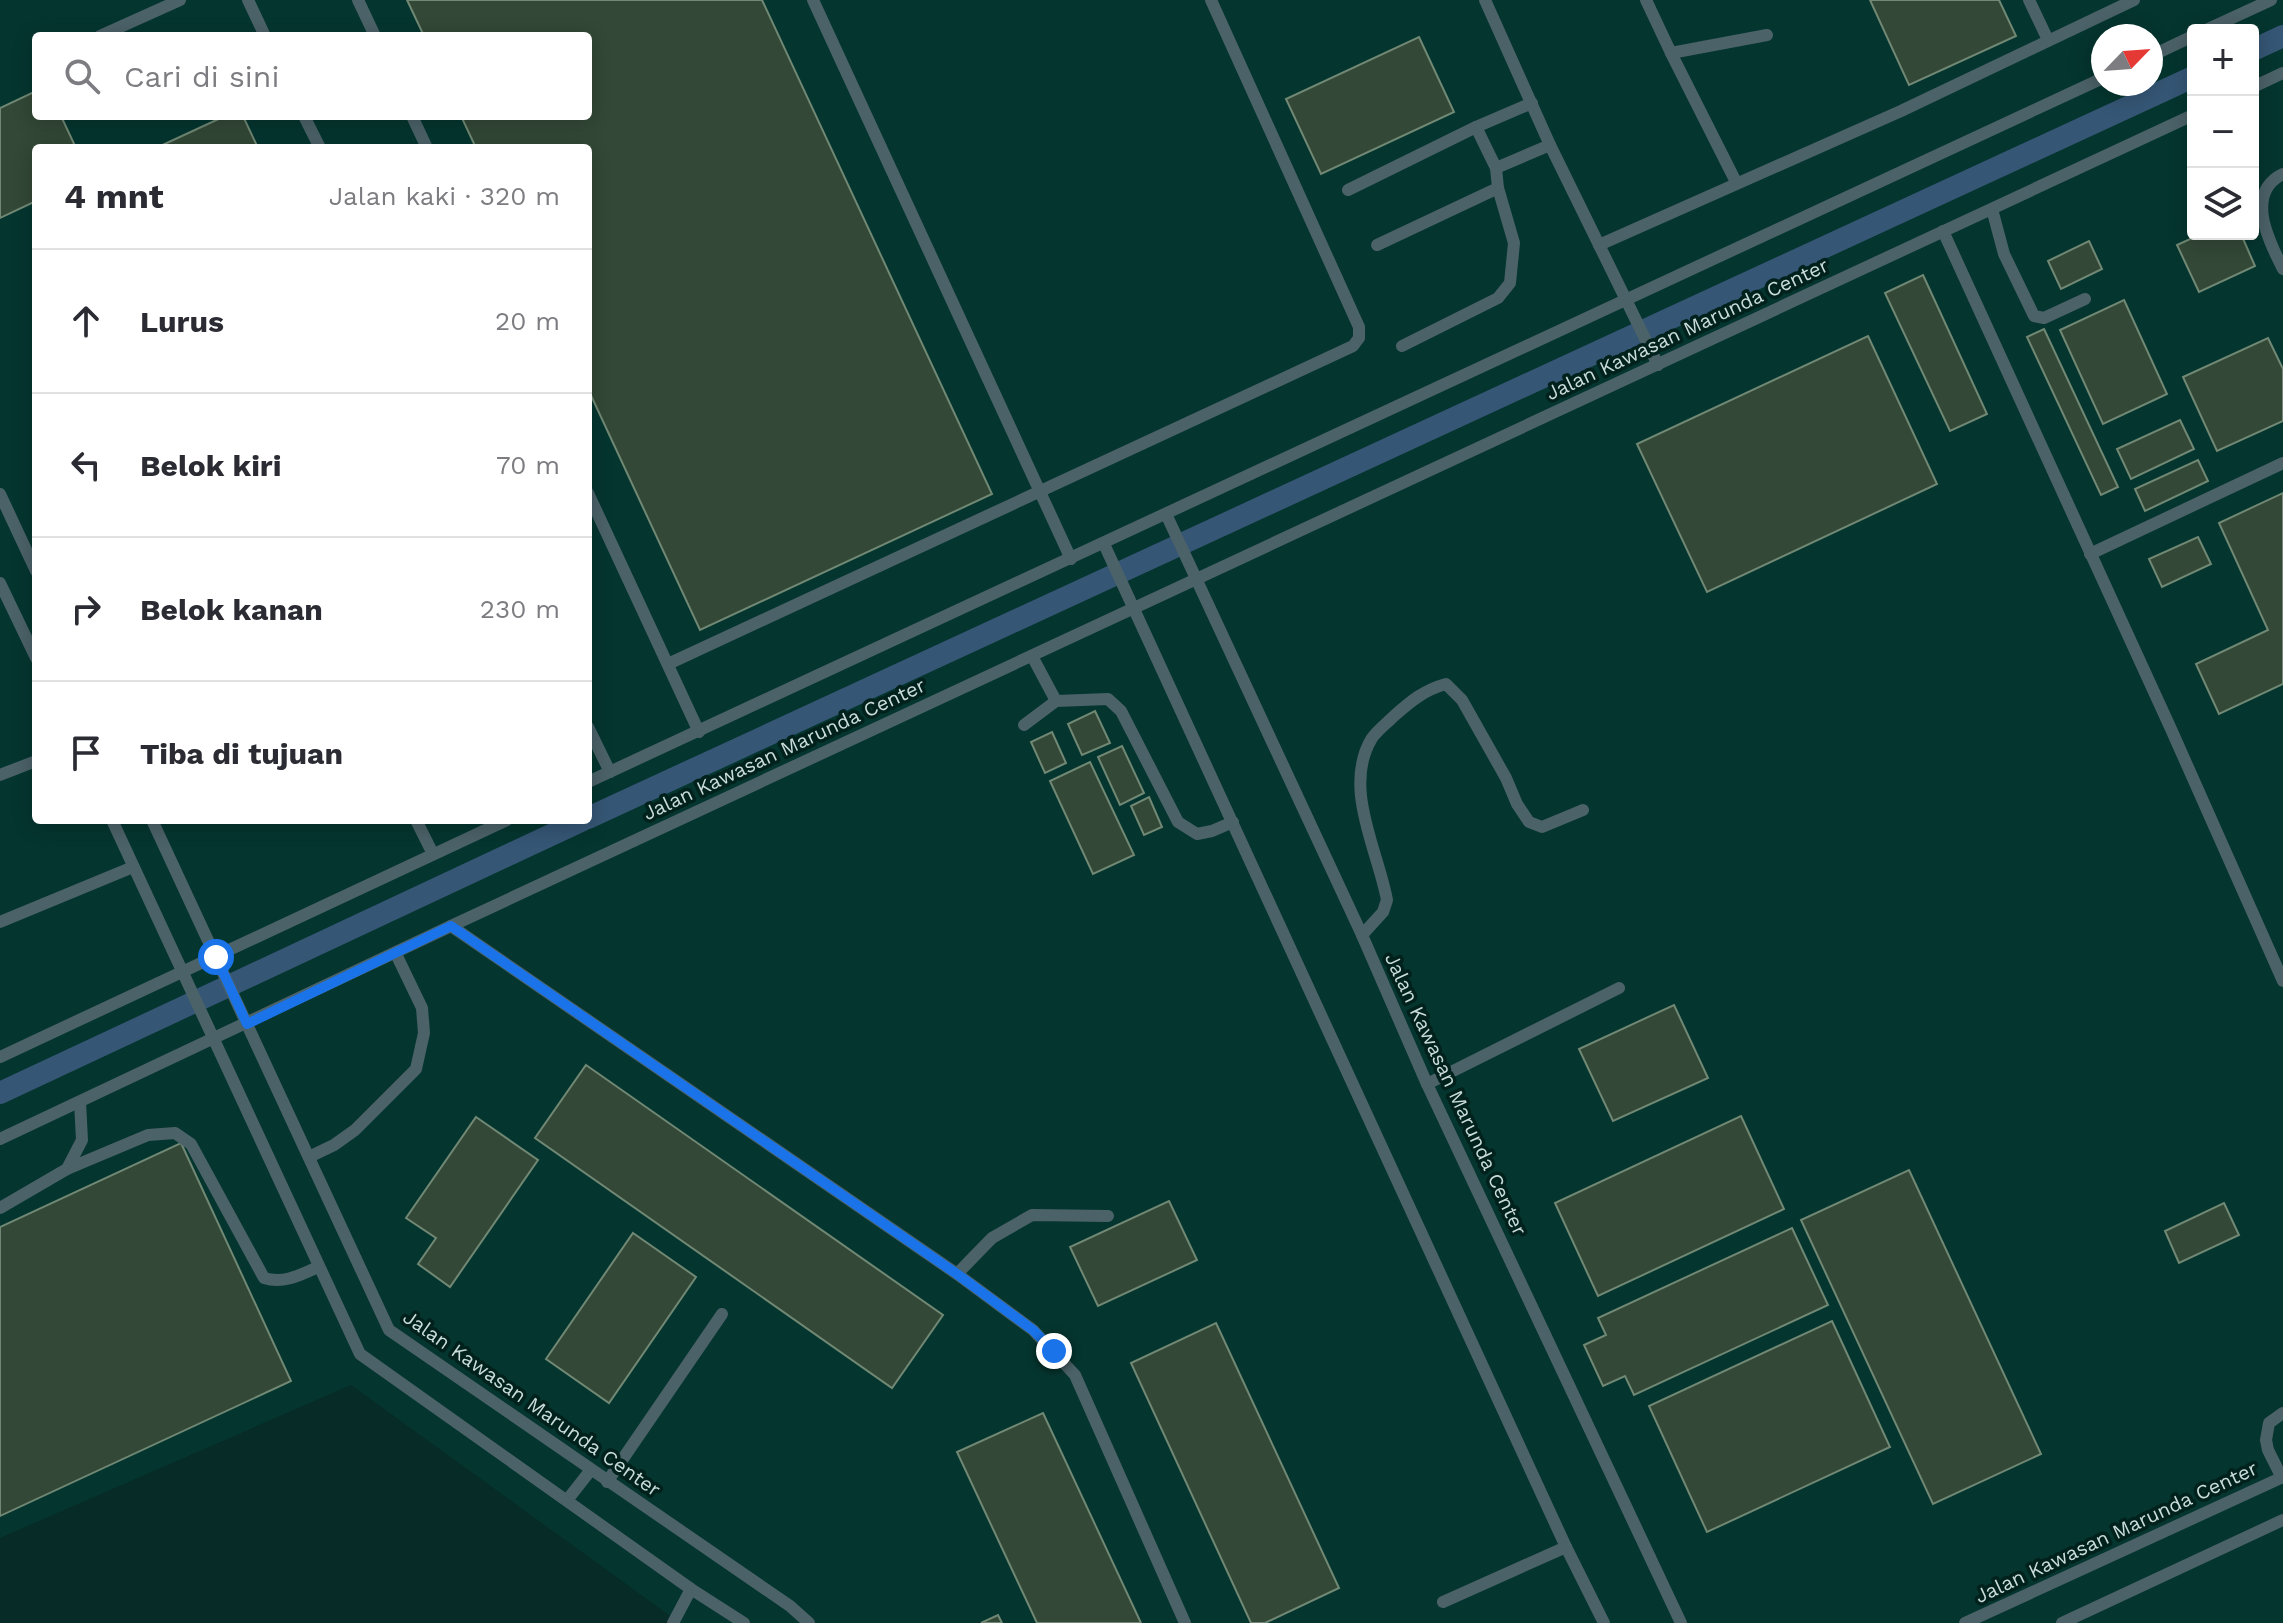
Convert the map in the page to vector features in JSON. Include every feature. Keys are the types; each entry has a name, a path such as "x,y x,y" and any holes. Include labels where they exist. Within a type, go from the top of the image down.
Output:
{"lane":[{"path":"109,32 180,0"},
{"path":"248,0 263,32"},
{"path":"358,0 373,32"},
{"path":"813,0 1071,559"},
{"path":"668,664 1353,346 1359,338 1359,327 1211,0"},
{"path":"1485,0 1550,145 1656,362"},
{"path":"1646,0 1736,182"},
{"path":"2029,0 2048,40"},
{"path":"1599,245 1901,111 2134,0"},
{"path":"2219,24 2271,0"},
{"path":"1671,53 1767,35"},
{"path":"2163,50 2187,39"},
{"path":"2259,84 2283,73"},
{"path":"592,780 1071,559 1168,518 2091,84"},
{"path":"1348,190 1532,103"},
{"name":"Jalan Kawasan Marunda Center","path":"0,1139 210,1035 247,1024 1032,656 1132,605 2187,118"},
{"path":"306,120 318,144"},
{"path":"414,120 425,144"},
{"path":"1402,346 1498,298 1510,283 1514,243 1498,188 1496,168 1476,127"},
{"path":"1496,168 1550,145"},
{"path":"2283,174 2275,178 2260,209 2283,269"},
{"path":"1377,245 1498,188"},
{"path":"1992,209 2004,254 2034,316 2044,318 2085,299"},
{"path":"1943,231 2283,981"},
{"path":"2090,554 2283,463"},
{"path":"0,494 32,562"},
{"path":"592,502 699,732"},
{"name":"Jalan Kawasan Marunda Center","path":"1168,518 1362,935 1427,1084 1681,1623"},
{"path":"1105,547 1566,1547 1604,1623"},
{"path":"0,583 32,650"},
{"path":"1032,656 1056,701"},
{"path":"1362,935 1383,912 1387,900 1367,826 1361,778 1365,752 1374,735 1417,696 1446,684 1462,700 1529,822 1542,827 1583,810"},
{"path":"1024,725 1056,701 1108,699 1121,711 1178,822 1197,834 1233,822"},
{"path":"592,735 610,772"},
{"path":"0,775 32,763"},
{"path":"114,824 356,1348 366,1360 744,1623"},
{"name":"Jalan Kawasan Marunda Center","path":"154,824 385,1322 394,1335 790,1606 809,1623"},
{"path":"418,824 433,854"},
{"path":"0,1057 219,963 498,824"},
{"path":"0,922 133,867"},
{"path":"451,926 957,1274 1033,1330 1075,1375 1185,1623"},
{"path":"309,1157 355,1130 416,1069 424,1033 422,1008 396,954"},
{"path":"1427,1084 1619,988"},
{"path":"67,1169 82,1140 80,1102"},
{"path":"0,1208 67,1169 148,1135 175,1133 191,1144 264,1278 274,1281 289,1279 318,1267"},
{"path":"957,1274 992,1238 1032,1215 1108,1216"},
{"path":"607,1482 722,1314"},
{"path":"2282,1478 2266,1440 2269,1423 2283,1413"},
{"path":"568,1499 590,1471"},
{"name":"Jalan Kawasan Marunda Center","path":"1965,1623 2282,1478"},
{"path":"2062,1623 2283,1520"},
{"path":"1443,1602 1566,1547"},
{"path":"673,1623 691,1589"}],"shaded area":[{"path":"0,0 2283,0 2283,1623 680,1623 351,1385 0,1538"}],"building":[{"path":"407,0 762,0 992,494 700,630 592,398 592,144 474,144 463,120 592,120 592,32 422,32"},
{"path":"1870,0 1999,0 2016,36 1909,85"},
{"path":"1419,37 1454,112 1321,174 1286,99"},
{"path":"32,93 32,120 63,120 74,144 32,144 32,203 0,218 0,108"},
{"path":"216,120 245,120 256,144 165,144"},
{"path":"2188,240 2244,240 2255,266 2199,292 2177,245"},
{"path":"2089,241 2102,269 2061,289 2048,261"},
{"path":"1923,275 1987,414 1950,431 1885,293"},
{"path":"2124,300 2167,394 2103,424 2060,330"},
{"path":"2044,329 2118,487 2101,495 2027,337"},
{"path":"1868,336 1937,484 1707,592 1637,444"},
{"path":"2268,338 2283,369 2283,421 2217,451 2183,377"},
{"path":"2180,420 2194,449 2131,479 2117,449"},
{"path":"2198,460 2208,481 2145,511 2135,489"},
{"path":"2283,493 2283,684 2219,714 2196,664 2268,630 2219,523"},
{"path":"2198,537 2211,564 2162,587 2149,559"},
{"path":"1095,711 1110,743 1082,755 1068,724"},
{"path":"1052,732 1066,763 1045,773 1031,742"},
{"path":"1122,746 1144,793 1120,805 1098,757"},
{"path":"1090,762 1134,855 1093,874 1050,781"},
{"path":"1149,797 1162,827 1144,835 1131,806"},
{"path":"1674,1005 1708,1078 1613,1121 1579,1049"},
{"path":"586,1065 943,1315 892,1388 535,1138"},
{"path":"1741,1116 1784,1209 1598,1296 1555,1203"},
{"path":"476,1117 538,1160 450,1287 418,1264 436,1238 406,1218"},
{"path":"181,1143 291,1381 0,1516 0,1227"},
{"path":"1909,1170 2041,1454 1933,1504 1801,1220"},
{"path":"1169,1201 1197,1260 1098,1306 1070,1247"},
{"path":"2224,1203 2239,1235 2179,1263 2165,1231"},
{"path":"1792,1228 1828,1305 1634,1395 1625,1376 1603,1386 1584,1345 1606,1335 1598,1318"},
{"path":"633,1233 696,1277 609,1403 546,1359"},
{"path":"1832,1321 1890,1447 1707,1532 1649,1406"},
{"path":"1216,1323 1339,1588 1265,1623 1251,1623 1131,1363"},
{"path":"1043,1413 1141,1623 1037,1623 957,1452"},
{"path":"998,1615 1002,1623 981,1623"}],"waterway":[{"path":"2259,47 2283,36"},
{"path":"592,816 2187,80"},
{"path":"0,1093 574,824"}],"route":[{"path":"216,957 247,1024 451,926 957,1274 1033,1330 1054,1351"}]}
